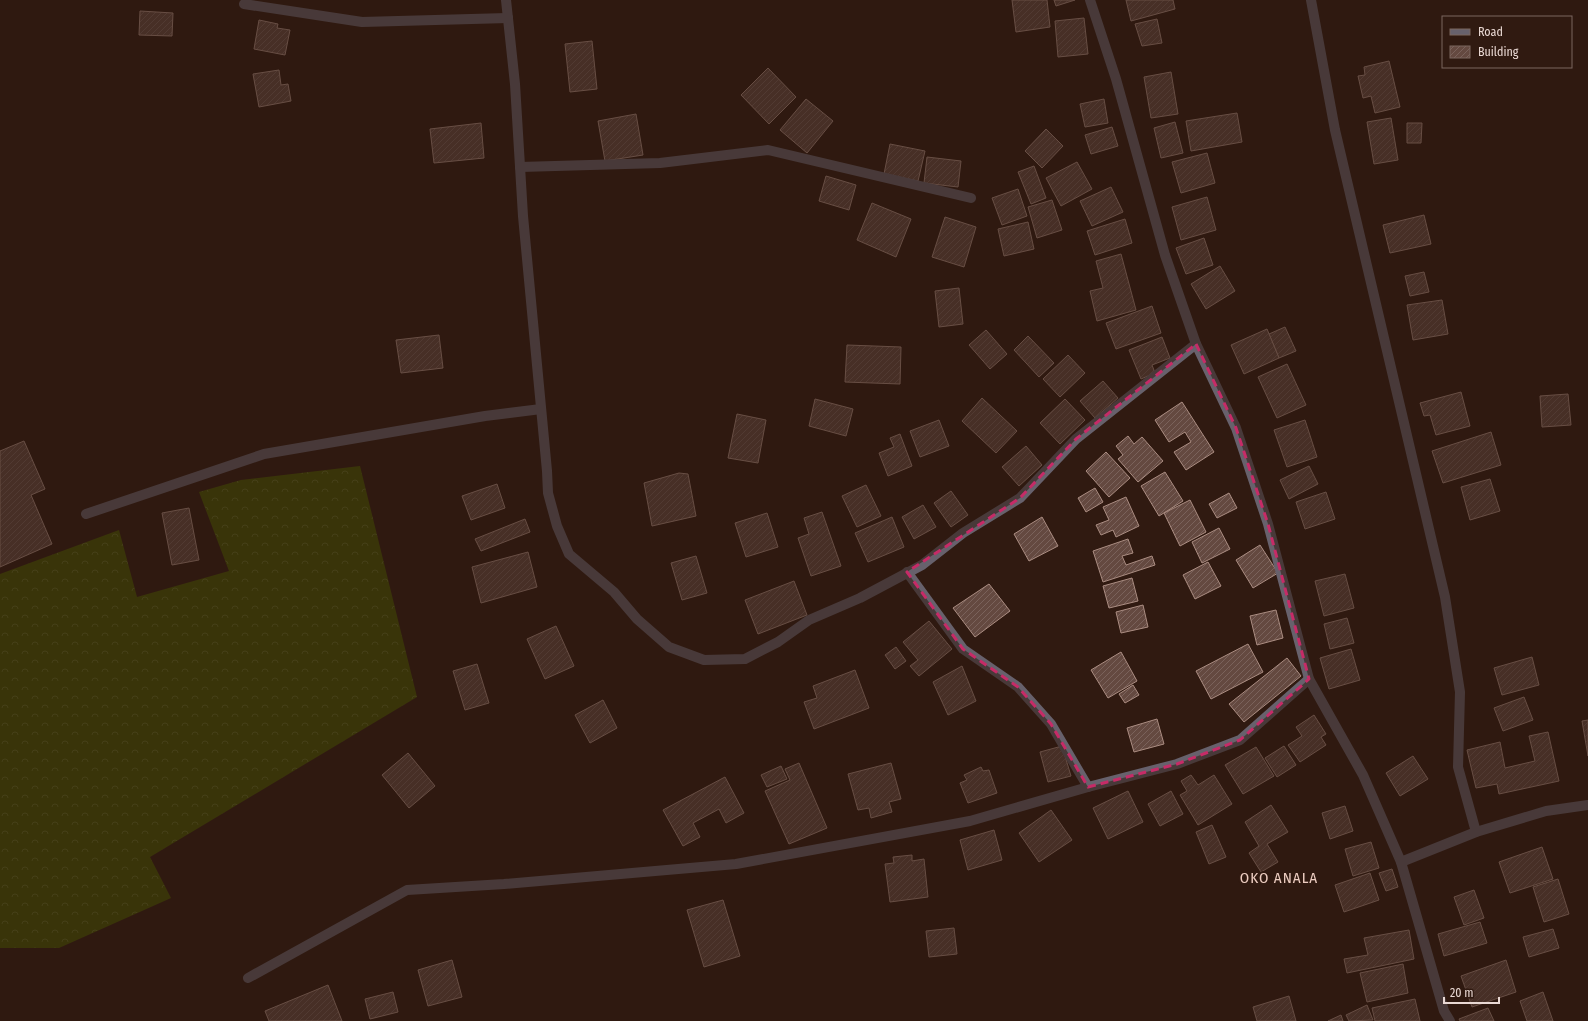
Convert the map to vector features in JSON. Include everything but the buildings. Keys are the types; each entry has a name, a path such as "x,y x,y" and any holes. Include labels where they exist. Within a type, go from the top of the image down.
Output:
{"street":[{"path":"506,0 515,84 520,167 548,493 557,526 569,554 614,592 637,619 669,647 704,660 745,659 778,642 809,620 860,598 922,565 963,533 1020,498 1076,439 1196,344"},
{"path":"1090,0 1116,79 1165,255 1196,344 1236,428 1268,524 1309,679 1363,775 1401,862 1444,1011 1450,1021"},
{"path":"1311,0 1334,130 1445,598 1460,692 1458,767 1476,832"},
{"path":"244,4 362,22 508,18"},
{"path":"520,167 660,163 768,150 971,198"},
{"path":"86,514 264,454 485,416 541,409"},
{"path":"908,572 964,649 1018,687 1050,724 1088,787"},
{"path":"248,978 407,890 512,884 736,864 970,822 1088,787 1177,764 1240,740 1309,679"},
{"path":"1401,862 1476,832 1546,811 1588,805"}],"highlighted area":[{"path":"1196,344 1236,428 1268,524 1309,679 1240,740 1177,764 1088,787 1051,724 1018,687 963,649 907,572 1020,498 1076,439"}],"green space":[{"path":"360,466 417,697 150,857 171,898 59,948 0,948 0,574 119,530 137,597 229,571 199,492 241,480"}],"district":[{"name":"OKO ANALA","path":"1279,878"}]}
